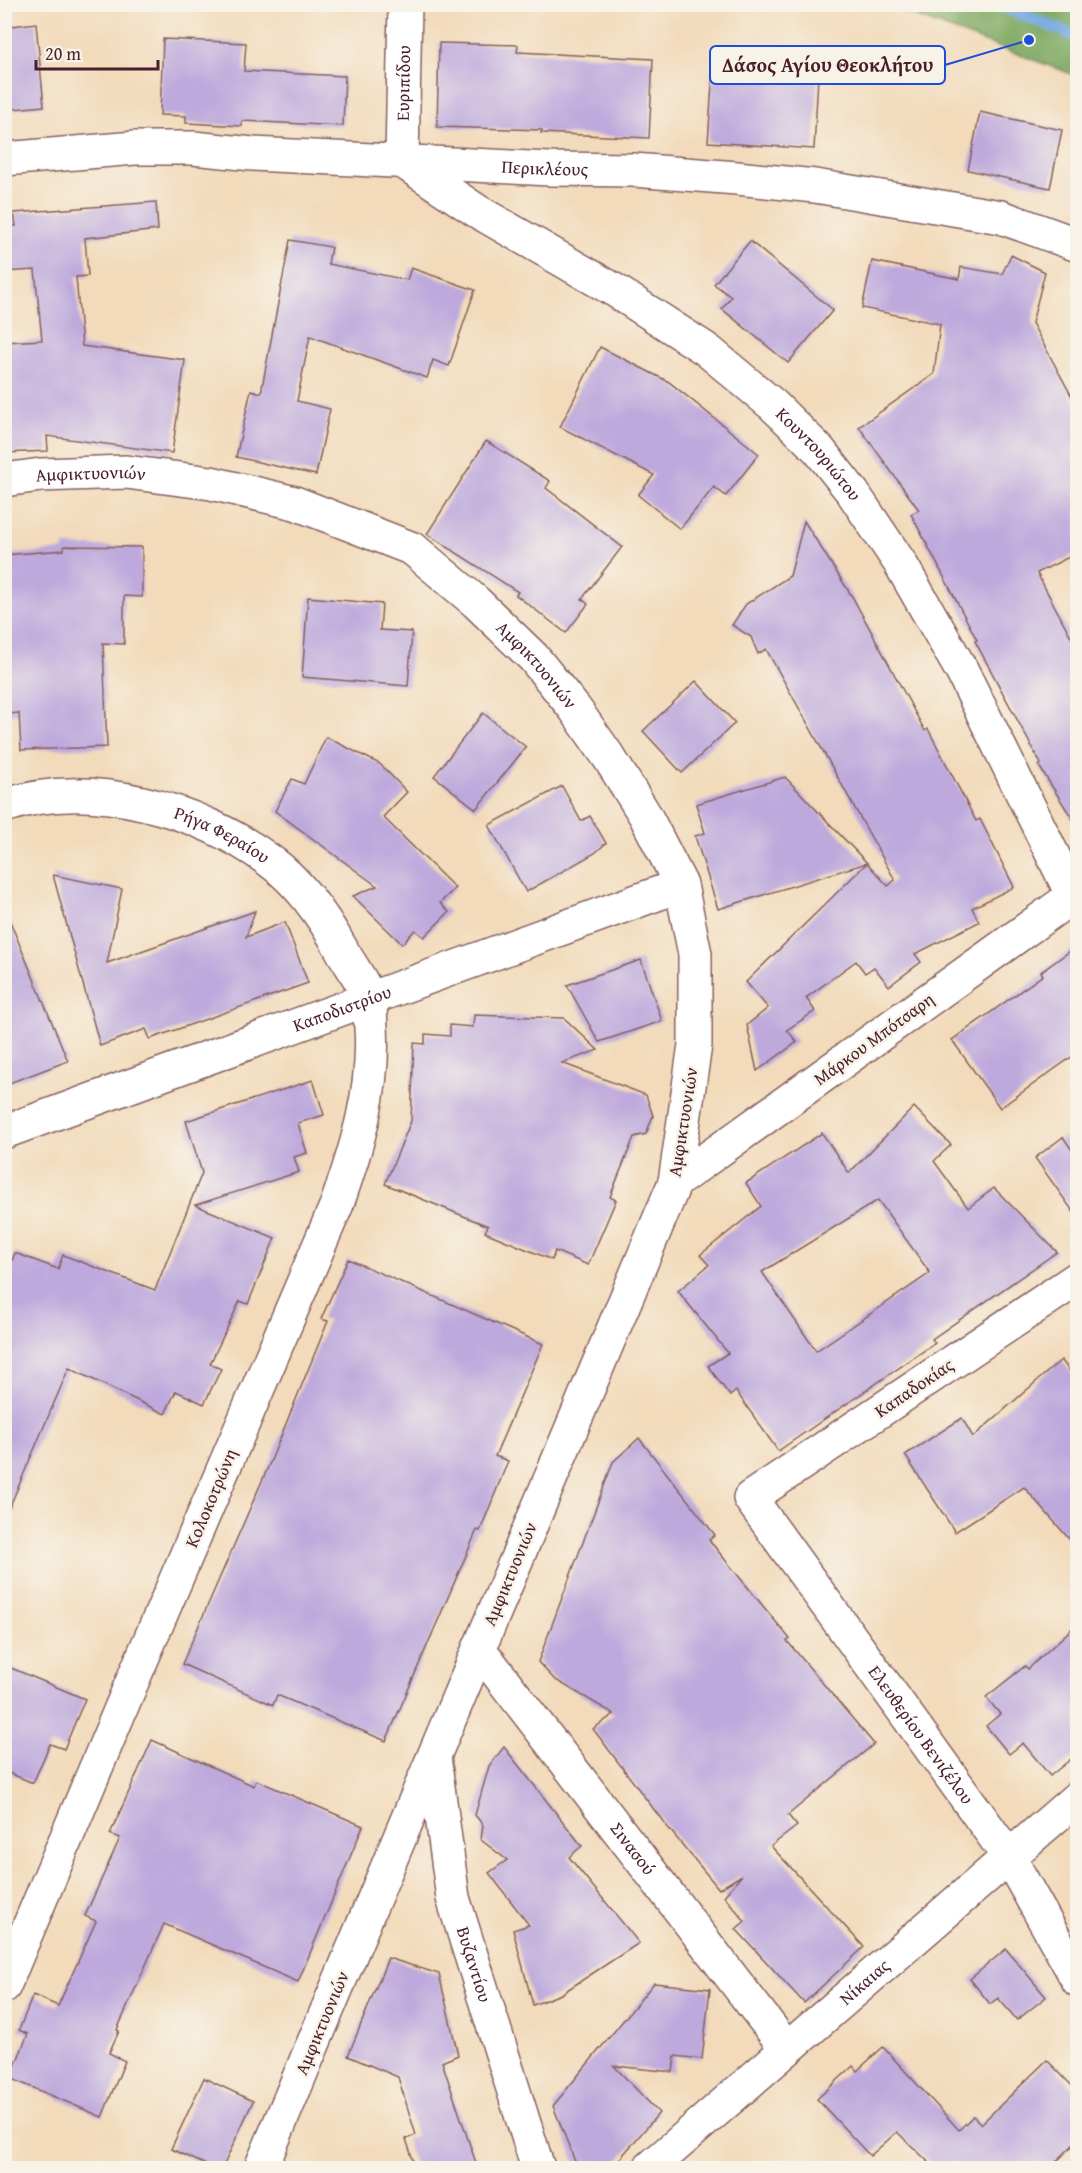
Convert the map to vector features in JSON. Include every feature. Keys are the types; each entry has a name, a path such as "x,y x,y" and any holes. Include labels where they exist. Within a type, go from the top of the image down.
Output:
{"street":[{"name":"Ευριπίδου","path":"402,161 405,4"},
{"name":"Περικλέους","path":"4,159 124,149 193,148 253,154 550,169 633,170 737,178 815,186 1001,217 1076,246"},
{"name":"Κουντουριώτου","path":"402,161 477,212 616,291 707,350 773,405 819,450 853,493 900,563 962,672 1073,896"},
{"name":"Αμφικτυονιών","path":"4,480 41,475 126,472 211,483 295,503 413,549 476,602 533,657 575,709 610,759 645,815 681,885 695,954 695,1045 675,1182 261,2169"},
{"name":"Ρήγα Φεραίου","path":"4,806 20,800 69,795 118,797 199,822 237,839 272,862 304,893 330,928 369,999"},
{"name":"Καποδιστρίου","path":"4,1132 681,885"},
{"name":"Μάρκου Μπότσαρη","path":"675,1182 1073,896"},
{"name":"Κολοκοτρώνη","path":"4,1986 139,1664 337,1204 356,1150 366,1104 373,1055 369,999"},
{"name":"Καπαδοκίας","path":"750,1498 1073,1290"},
{"name":"Ελευθερίου Βενιζέλου","path":"750,1498 1009,1857 1077,1980"},
{"name":"Σινασού","path":"479,1649 787,2049"},
{"name":"Βυζαντίου","path":"434,1756 453,1898 538,2169"},
{"name":"Νίκαιας","path":"650,2169 1077,1797"}],"green space":[{"path":"885,5 1077,5 1077,76"}],"building":[{"path":"36,23 44,106 4,110 4,27"},
{"path":"163,39 246,43 244,71 345,76 343,126 242,121 242,126 186,123 186,116 160,115"},
{"path":"439,43 518,45 517,52 653,59 649,138 541,133 542,130 437,127"},
{"path":"713,70 818,77 814,149 708,142"},
{"path":"980,112 1062,130 1050,188 968,170"},
{"path":"156,202 158,230 85,238 88,276 76,277 82,346 185,360 172,453 47,436 48,451 4,453 4,342 42,340 35,270 4,272 4,226 16,226 14,213"},
{"path":"290,240 331,247 328,264 407,280 411,268 475,290 449,366 433,360 427,378 310,336 297,401 330,409 316,475 236,457 251,390 261,393"},
{"path":"750,241 833,310 788,363 722,309 731,297 714,284"},
{"path":"1011,255 1045,272 1032,323 1077,406 1077,553 1037,573 1077,648 1077,826 1039,766 1041,764 975,641 977,640 911,514 919,510 859,427 934,374 940,324 862,308 872,261 959,279 961,267 1002,274"},
{"path":"600,347 669,382 759,454 726,496 714,487 680,529 638,495 654,475 560,427"},
{"path":"486,441 550,481 546,488 622,547 582,599 588,604 566,633 516,595 518,592 427,534"},
{"path":"804,521 853,598 925,731 928,729 976,821 980,819 1014,887 972,908 979,922 915,954 921,962 889,986 874,967 865,973 856,961 806,998 815,1011 787,1030 797,1042 757,1071 747,1025 768,1008 746,982 867,863 888,886 895,880 766,649 758,654 751,637 732,625 746,604 790,576"},
{"path":"64,546 142,547 142,597 124,596 124,644 103,643 107,747 21,750 19,713 8,714 6,635 4,635 4,555 64,550"},
{"path":"308,597 382,604 380,630 412,632 408,686 302,677"},
{"path":"696,681 735,723 682,773 643,731"},
{"path":"483,713 526,747 476,809 434,776"},
{"path":"326,737 380,764 407,792 383,817 455,888 440,903 449,912 424,937 415,930 402,944 353,896 377,886 275,811 292,779 304,784"},
{"path":"785,777 867,863 718,909 695,836 705,833 696,804"},
{"path":"562,786 581,821 590,816 606,843 595,853 526,892 489,825"},
{"path":"53,875 122,889 107,963 255,911 246,937 285,922 308,983 150,1039 146,1029 100,1046"},
{"path":"4,907 68,1061 4,1085"},
{"path":"1077,946 1077,1053 1000,1108 952,1040 1043,975 1041,972"},
{"path":"641,960 662,1021 599,1042 567,985"},
{"path":"474,1015 564,1018 598,1050 562,1063 646,1095 653,1116 646,1134 634,1137 610,1197 616,1200 588,1265 555,1251 552,1260 485,1232 488,1226 385,1184 411,1121 414,1043 425,1044 425,1034 450,1036 450,1025 473,1027"},
{"path":"313,1080 324,1115 298,1123 307,1153 294,1157 299,1172 195,1205 275,1238 248,1304 240,1301 210,1364 221,1369 204,1404 176,1391 165,1414 69,1368 4,1520 4,1281 15,1253 58,1269 63,1255 155,1290 202,1173 186,1121"},
{"path":"914,1107 951,1145 934,1161 968,1208 994,1188 1057,1252 932,1339 935,1343 778,1451 736,1391 730,1396 708,1366 728,1353 678,1291 709,1265 700,1255 761,1206 746,1183 822,1133 849,1173","holes":["878,1200 930,1273 816,1351 762,1272"]},
{"path":"1063,1137 1077,1157 1077,1217 1035,1158"},
{"path":"348,1259 543,1344 495,1456 508,1461 480,1531 477,1530 386,1741 277,1695 273,1705 182,1664 272,1458 328,1321 321,1319"},
{"path":"1061,1360 1077,1379 1077,1548 1024,1487 955,1532 905,1455 962,1418 973,1437"},
{"path":"639,1438 715,1535 709,1540 790,1639 787,1641 874,1744 788,1815 797,1826 771,1846 864,1947 804,2003 736,1929 745,1921 724,1896 742,1875 719,1889 665,1824 593,1729 614,1714 554,1679 538,1662 613,1462"},
{"path":"1077,1624 1077,1754 1050,1776 1023,1743 1009,1754 986,1726 1000,1714 986,1697 1025,1666 1028,1669"},
{"path":"4,1665 85,1699 64,1749 50,1744 33,1783 4,1771"},
{"path":"152,1740 254,1786 256,1780 363,1826 298,1982 164,1924 109,2053 125,2061 102,2117 10,2078 28,2034 19,2030 33,1995 58,2006 96,1921 85,1916 120,1838 110,1834"},
{"path":"504,1747 582,1846 569,1857 639,1943 561,1994 533,2005 513,1930 529,1925 489,1873 507,1860 481,1840 483,1825 475,1815 489,1766"},
{"path":"1006,1949 1046,1997 1017,2020 998,1998 990,2004 970,1979"},
{"path":"388,1958 439,1974 458,2055 442,2062 478,2169 416,2169 406,2139 416,2135 398,2077 348,2056"},
{"path":"654,1983 710,1989 702,2059 675,2056 673,2072 614,2066 659,2113 611,2169 578,2169 553,2106"},
{"path":"883,2047 959,2130 973,2116 981,2124 1047,2060 1077,2091 1077,2141 1049,2169 936,2169 897,2132 870,2156 817,2099 853,2066 857,2071"},
{"path":"204,2078 253,2101 222,2169 215,2169 171,2149"}],"waterway":[{"path":"996,4 1078,37"}],"place":[{"name":"Δάσος Αγίου Θεοκλήτου","path":"1029,40"}]}
